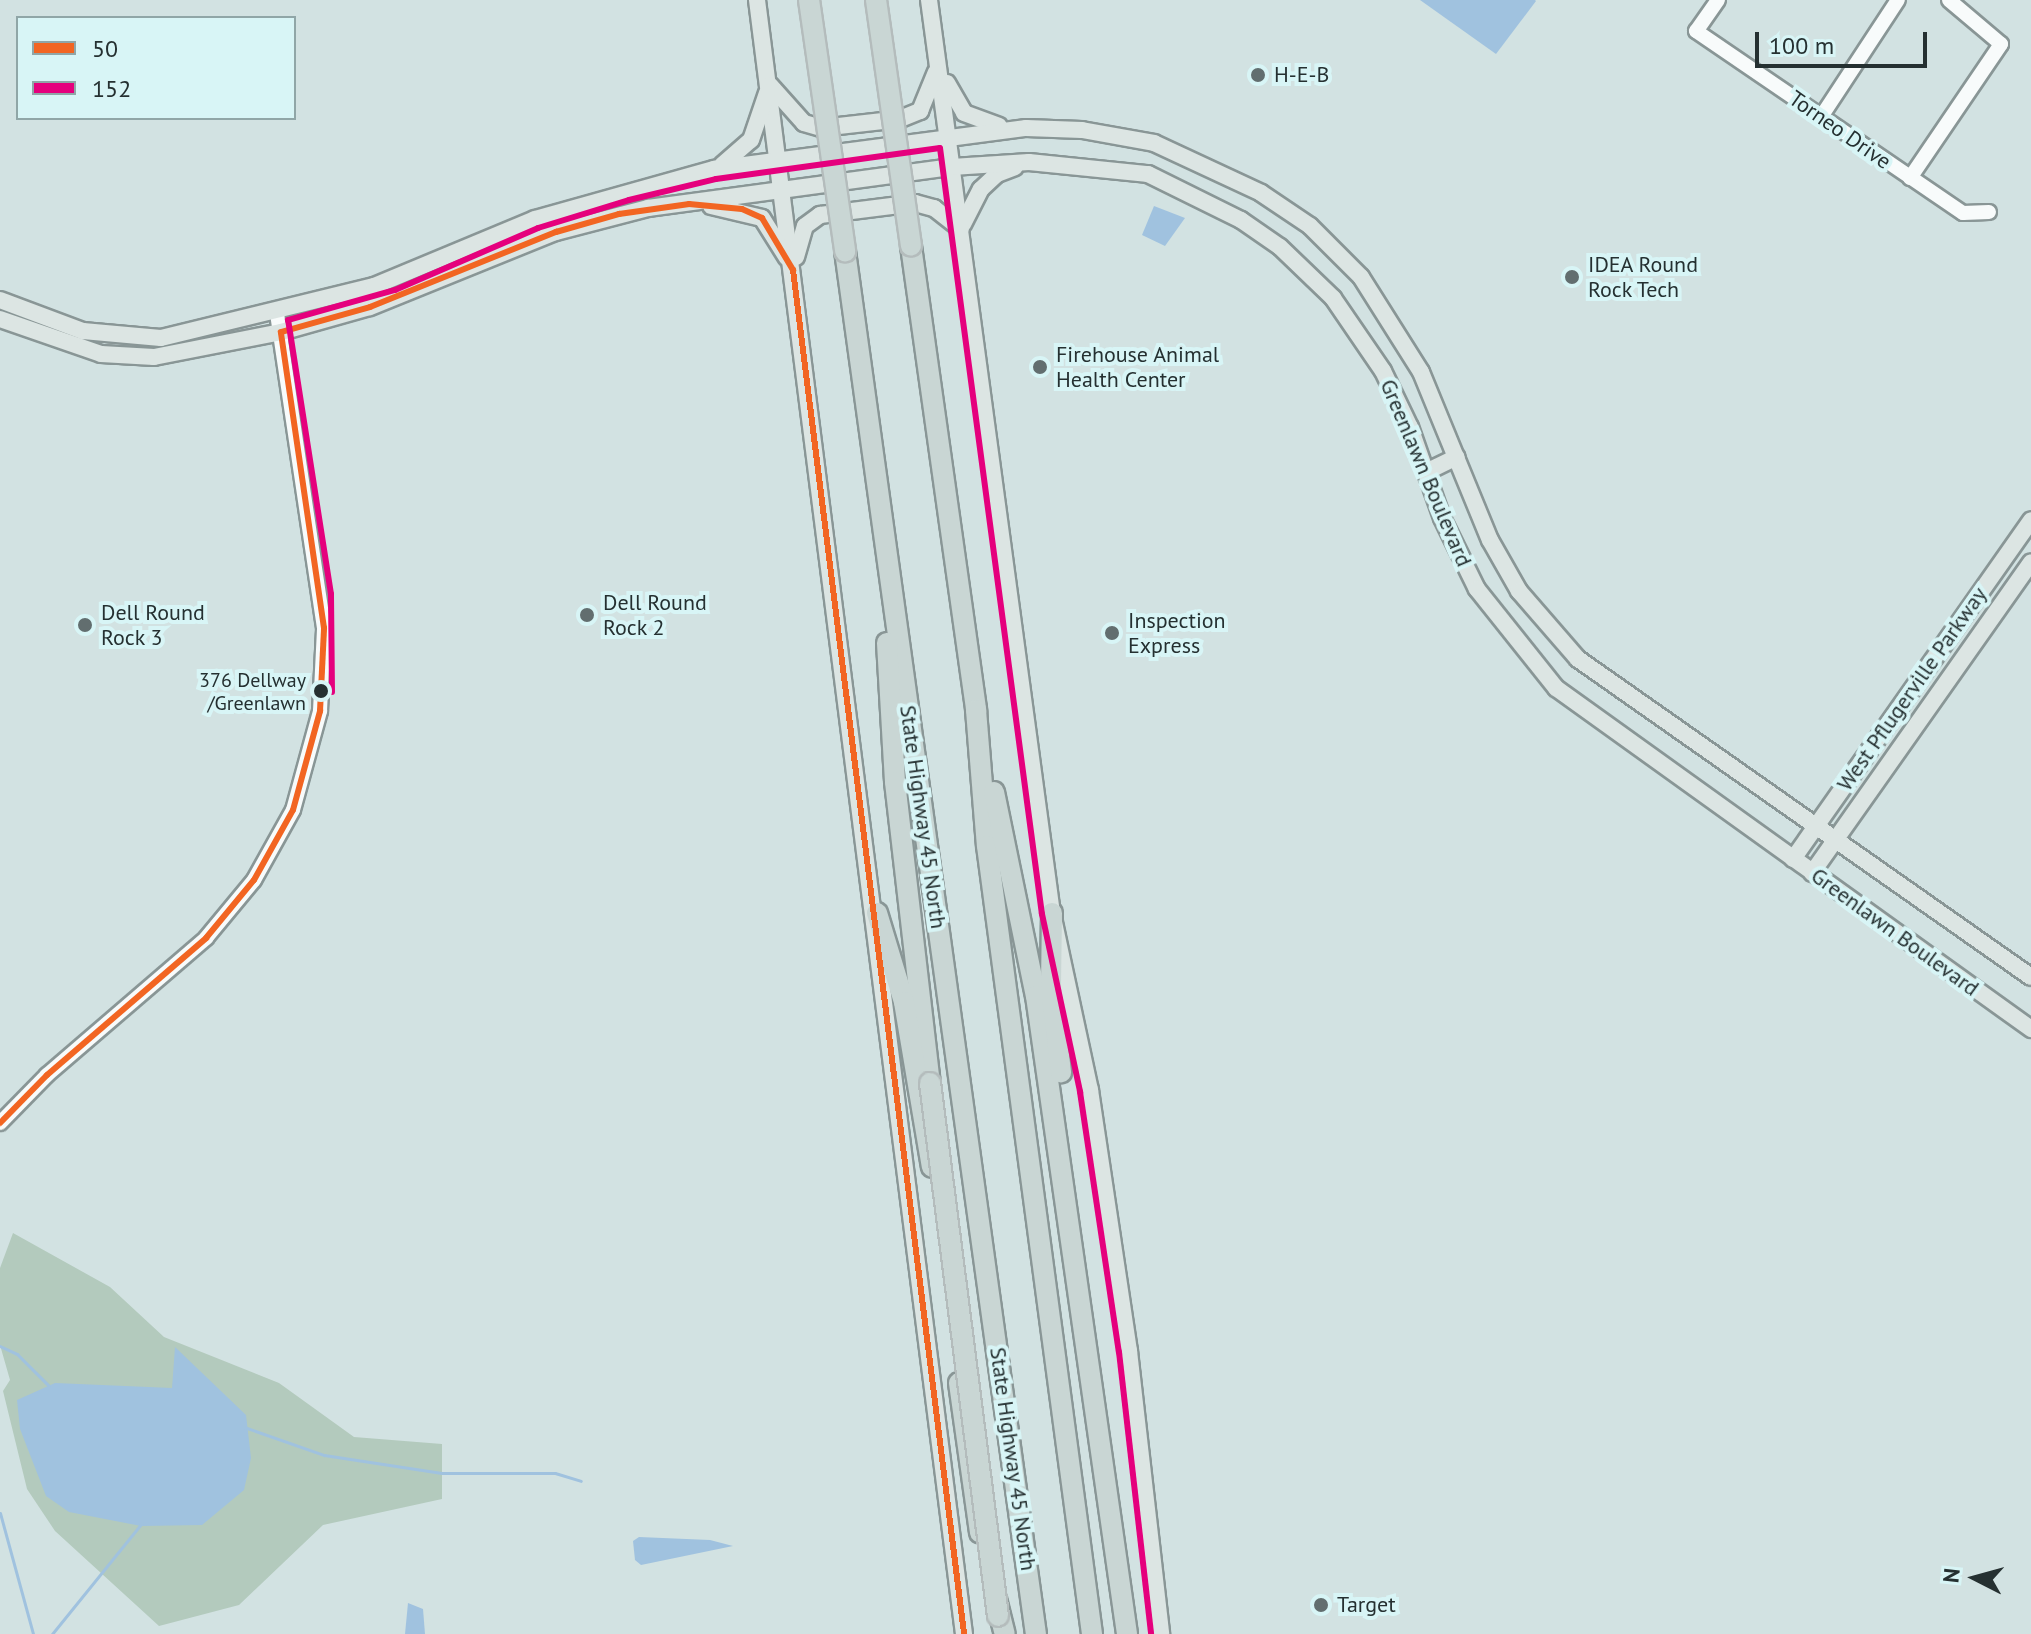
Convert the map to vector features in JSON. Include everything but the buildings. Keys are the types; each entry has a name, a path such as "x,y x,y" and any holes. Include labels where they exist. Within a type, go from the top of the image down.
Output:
{"highway":[{"name":"State Highway 45 North","path":"809,0 1036,1634"},
{"path":"876,0 976,710 987,846 1025,1112 1092,1634"},
{"path":"887,567 887,696 930,1083 1002,1634"},
{"path":"976,710 1036,996 1127,1634"},
{"path":"877,913 904,1002 944,1246 971,1495 1002,1634"},
{"path":"1052,913 1051,988 1086,1292 1111,1475 1127,1634"}],"main road":[{"path":"757,0 877,913 910,1235 964,1634"},
{"path":"929,0 1052,913 1092,1105 1129,1351 1161,1634"},
{"path":"769,84 804,123 821,128 868,123 920,111 938,64"},
{"path":"938,64 964,113 980,123 1026,128"},
{"path":"714,169 751,139 769,84"},
{"name":"Greenlawn Boulevard","path":"0,300 83,331 146,339 277,313 392,280 586,201 714,169 779,158 1026,128 1082,130 1154,143 1261,193 1310,226 1361,277 1401,336 1457,457 1490,540 1519,591 1578,659 2031,977"},
{"path":"961,229 981,189 997,174 1029,162"},
{"name":"Greenlawn Boulevard","path":"0,319 72,346 126,356 154,357 281,332 370,307 556,232 619,214 952,167 1029,162 1148,174 1241,220 1280,247 1326,290 1377,359 1477,589 1548,680 1600,725 2031,1029"},
{"path":"556,232 560,218 586,201"},
{"path":"793,270 805,226 820,215 915,203 934,208 961,229"},
{"path":"689,204 742,209 762,218 793,270"},
{"path":"1426,472 1457,457"},
{"name":"West Pflugerville Parkway","path":"1793,859 2031,520"},
{"name":"West Pflugerville Parkway","path":"1812,873 2031,562"}],"street":[{"name":"Torneo Drive","path":"1718,0 1696,31 1963,213 1989,212"},
{"path":"1821,117 1898,0"},
{"path":"1910,178 2001,44 1949,0"},
{"path":"0,1123 47,1075 206,938 254,880 293,810 320,711 324,628 277,313"}],"green space":[{"path":"13,1233 110,1287 164,1337 279,1383 354,1437 442,1444 442,1499 323,1525 239,1605 159,1626 55,1531 27,1489 3,1391 10,1380 0,1345 0,1268"}],"water":[{"path":"1420,0 1535,0 1536,1 1496,54"},
{"path":"1154,206 1185,218 1165,246 1142,235"},
{"path":"175,1347 246,1415 251,1458 244,1490 202,1525 141,1526 69,1512 46,1496 20,1429 17,1400 55,1383 172,1388"},
{"path":"639,1537 710,1540 733,1546 641,1565 635,1560 633,1541"},
{"path":"408,1603 423,1609 425,1634 405,1634"}],"waterway":[{"path":"0,1346 17,1354 49,1386"},
{"path":"244,1427 324,1455 442,1473 555,1473 581,1481"},
{"path":"0,1513 33,1634"},
{"path":"52,1634 142,1523"}],"transit line":[{"name":"152","path":"332,692 331,594 288,320 395,290 538,228 629,200 716,179 940,148 1042,914 1080,1092 1119,1352 1151,1634"},
{"name":"50","path":"0,1123 47,1075 206,938 254,880 293,810 320,711 324,628 281,332 370,307 556,232 619,214 689,204 742,209 762,218 793,270 964,1634"}],"place":[{"name":"H-E-B","path":"1258,75"},
{"name":"IDEA Round Rock Tech","path":"1572,277"},
{"name":"Firehouse Animal Health Center","path":"1040,367"},
{"name":"Dell Round Rock 2","path":"587,615"},
{"name":"Dell Round Rock 3","path":"85,625"},
{"name":"Inspection Express","path":"1112,633"},
{"name":"376 Dellway /Greenlawn","path":"321,691"},
{"name":"Target","path":"1321,1605"}]}
